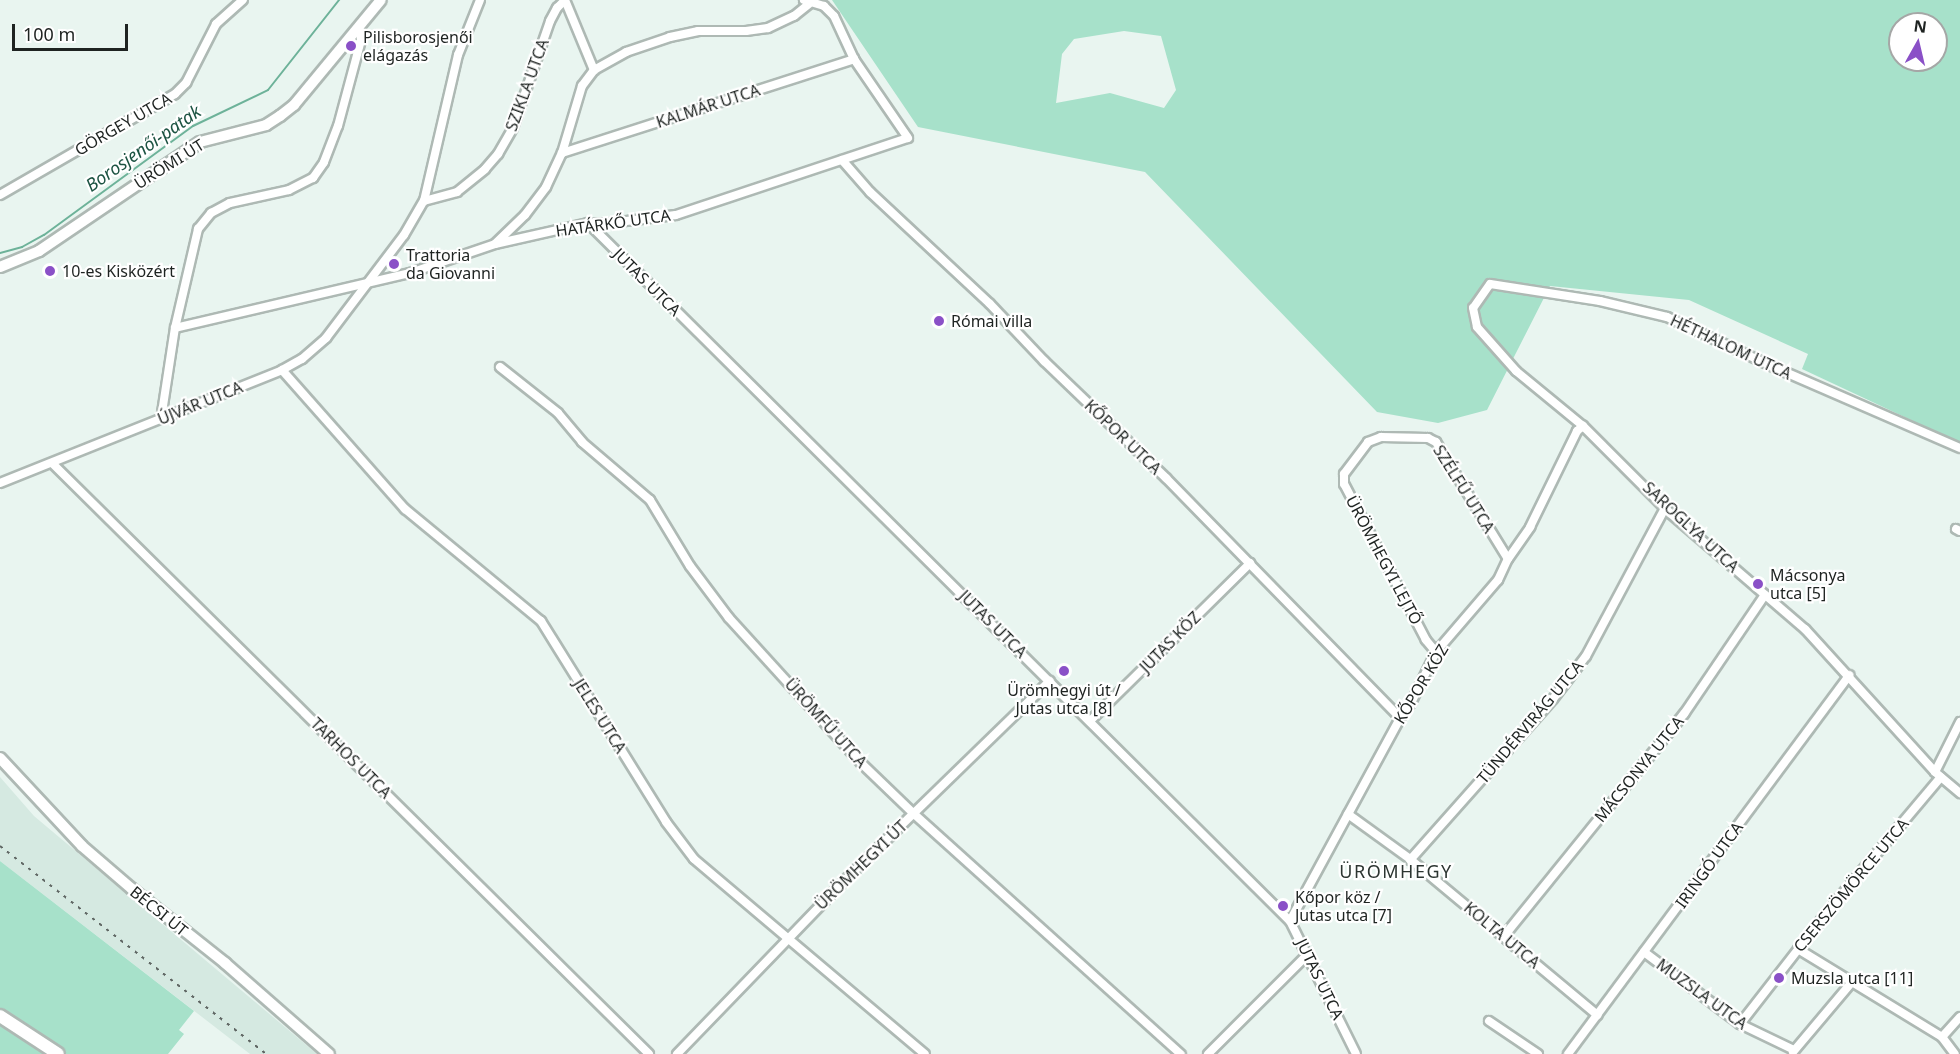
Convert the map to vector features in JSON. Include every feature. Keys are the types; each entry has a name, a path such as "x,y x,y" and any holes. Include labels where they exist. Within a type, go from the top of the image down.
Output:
{"main road":[{"name":"ÜRÖMI ÚT","path":"0,267 39,251 191,147 217,135 266,124 280,116 294,105 378,1"},
{"name":"BÉCSI ÚT","path":"0,758 82,846 225,963 329,1054"},
{"path":"0,1016 58,1054"}],"street":[{"name":"GÖRGEY UTCA","path":"0,195 175,94 186,83 216,24 243,0"},
{"name":"ÚJVÁR UTCA","path":"0,483 282,370 302,359 326,338 404,235 424,201 458,55 480,0"},
{"name":"SZIKLA UTCA","path":"424,201 457,192 485,169 498,153 513,128 550,21 557,8 565,0 594,70"},
{"path":"495,244 539,200 562,153 582,86 594,70 626,52 670,37 698,31 746,31 768,28 794,16 806,2 824,6 834,16 854,59"},
{"path":"161,419 175,328 193,239 210,213 230,203 295,188 313,178 324,162 338,126 361,40 359,26"},
{"name":"HATÁRKŐ UTCA","path":"175,328 410,273 495,244 588,223 610,223 676,215 908,138 854,59"},
{"name":"KALMÁR UTCA","path":"562,153 854,59"},
{"name":"KŐPOR UTCA","path":"842,160 870,192 995,309 1044,361 1250,563 1400,718"},
{"name":"JUTAS UTCA","path":"588,223 1290,921 1356,1054"},
{"name":"HÉTHALOM UTCA","path":"1516,371 1477,327 1474,319 1473,308 1490,284 1600,301 1667,317 1769,365 1960,448"},
{"name":"ÜRÖMFŰ UTCA","path":"500,367 558,413 582,442 650,500 690,566 729,618 827,728 914,814 1181,1054"},
{"name":"JELES UTCA","path":"282,370 405,509 541,621 686,850 711,875 925,1054"},
{"name":"SAROGLYA UTCA","path":"1516,371 1582,426 1665,508 1805,629 1938,775 1960,793"},
{"name":"KŐPOR KÖZ","path":"1290,921 1400,718 1411,703 1436,652 1498,580 1508,559 1530,527 1577,431 1582,426"},
{"name":"SZÉLFŰ UTCA","path":"1374,439 1381,437 1428,438 1436,442 1508,559"},
{"name":"ÜRÖMHEGYI LEJTŐ","path":"1374,439 1368,442 1344,474 1344,484 1426,640 1436,652"},
{"name":"TARHOS UTCA","path":"52,463 649,1054"},
{"name":"TÜNDÉRVIRÁG UTCA","path":"1410,860 1554,699 1586,656 1665,508"},
{"name":"JUTAS KÖZ","path":"1090,722 1250,563"},
{"name":"MÁCSONYA UTCA","path":"1504,936 1677,722 1765,595"},
{"name":"IRINGÓ UTCA","path":"1568,1054 1849,675"},
{"name":"ÜRÖMHEGYI ÚT","path":"677,1054 787,938 1050,681"},
{"name":"CSERSZÖMÖRCE UTCA","path":"1740,1024 1938,775 1960,722"},
{"name":"KOLTA UTCA","path":"1348,814 1410,860 1597,1015"},
{"path":"1798,949 1942,1037 1955,1054"},
{"name":"MUZSLA UTCA","path":"1644,952 1740,1024 1793,1052"},
{"path":"1208,1054 1308,954"},
{"path":"1793,1052 1852,982"},
{"path":"1942,1037 1960,1017"},
{"path":"1489,1021 1538,1054"}],"shaded area":[{"path":"0,777 34,816 317,1054 250,1054 0,861"}],"green space":[{"path":"832,0 1960,0 1960,443 1802,369 1808,354 1689,300 1550,286 1487,410 1438,423 1377,412 1145,172 918,127","holes":["1124,31 1161,36 1176,90 1164,108 1110,93 1056,103 1062,54 1074,39"]},
{"path":"0,861 194,1011 179,1030 184,1034 168,1054 0,1054"}],"waterway":[{"name":"Borosjenői-patak","path":"0,253 22,247 44,235 193,126 268,90 339,0"}],"railway":[{"path":"0,846 266,1054"}],"place":[{"name":"Pilisborosjenői elágazás","path":"351,46"},
{"name":"Trattoria da Giovanni","path":"394,264"},
{"name":"10-es Kisközért","path":"50,271"},
{"name":"Római villa","path":"939,321"},
{"name":"Mácsonya utca [5]","path":"1758,584"},
{"name":"Ürömhegyi út / Jutas utca [8]","path":"1064,671"},
{"name":"Kőpor köz / Jutas utca [7]","path":"1283,906"},
{"name":"Muzsla utca [11]","path":"1779,978"}],"district":[{"name":"ÜRÖMHEGY","path":"1396,871"}]}
